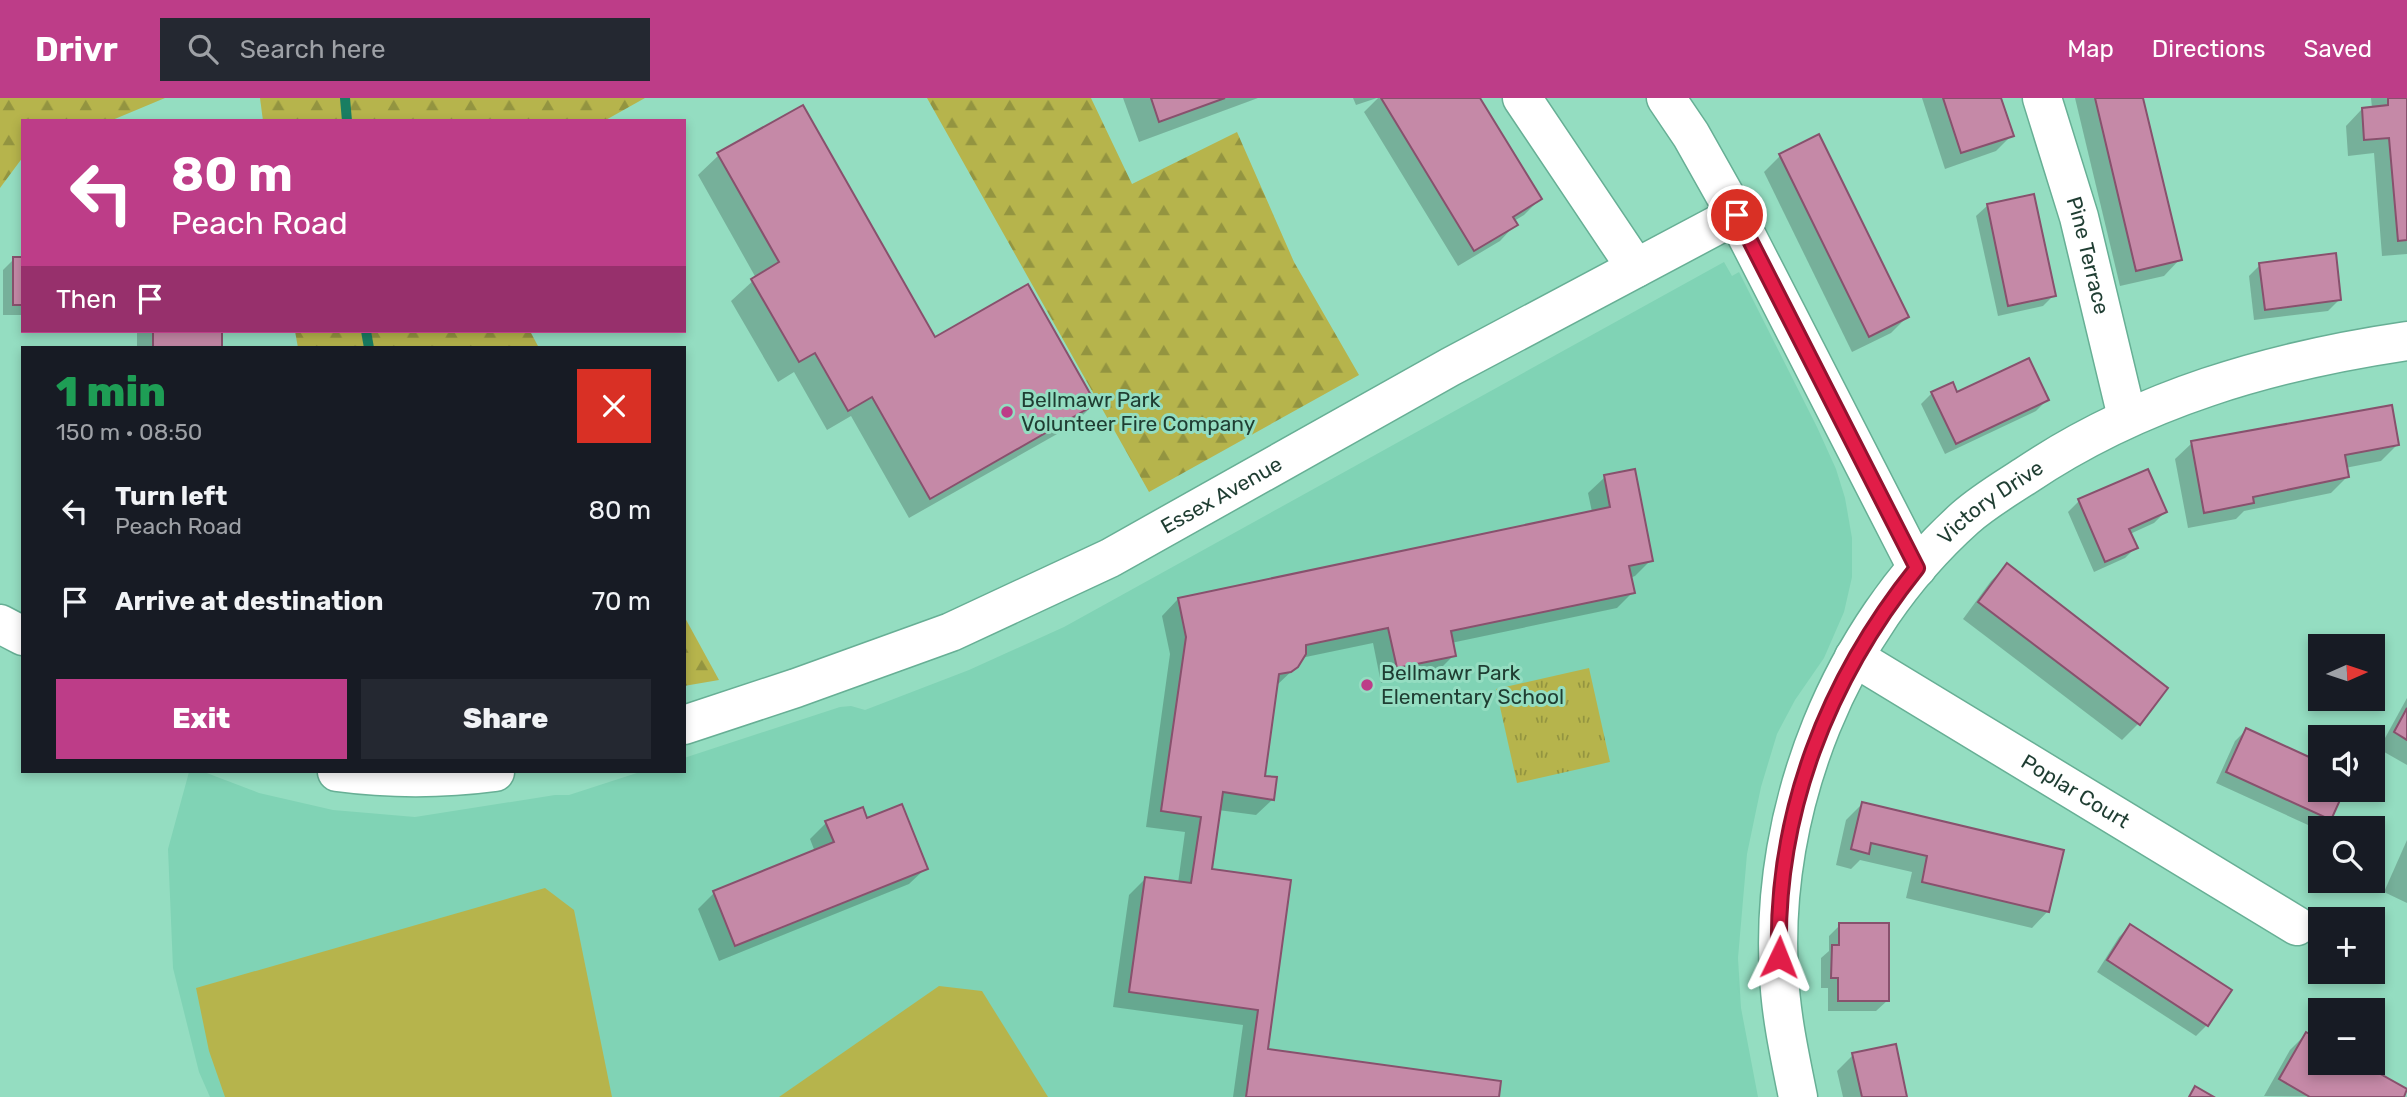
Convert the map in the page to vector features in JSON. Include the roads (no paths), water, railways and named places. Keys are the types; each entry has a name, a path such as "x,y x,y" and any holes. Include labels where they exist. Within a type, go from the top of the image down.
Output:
{"street":[{"path":"1522,98 1636,268"},
{"path":"1666,98 1691,135 1737,215 1917,568"},
{"name":"Pine Terrace","path":"2042,98 2079,217 2127,417"},
{"name":"Essex Avenue","path":"686,723 796,688 951,632 1110,558 1450,367 1737,215"},
{"name":"Victory Drive","path":"1798,1097 1785,1030 1778,942 1784,866 1793,818 1811,755 1854,657 1917,568 1967,516 1989,500 2071,446 2127,417 2165,401 2263,370 2407,341"},
{"path":"0,624 21,635"},
{"name":"Poplar Court","path":"1854,657 2297,926"},
{"path":"344,773 374,777 457,777 487,773"}],"waterway":[{"path":"345,98 347,119"},
{"path":"366,333 369,346"}],"place":[{"name":"Bellmawr Park Volunteer Fire Company","path":"1007,412"},
{"name":"Bellmawr Park Elementary School","path":"1367,685"}]}
